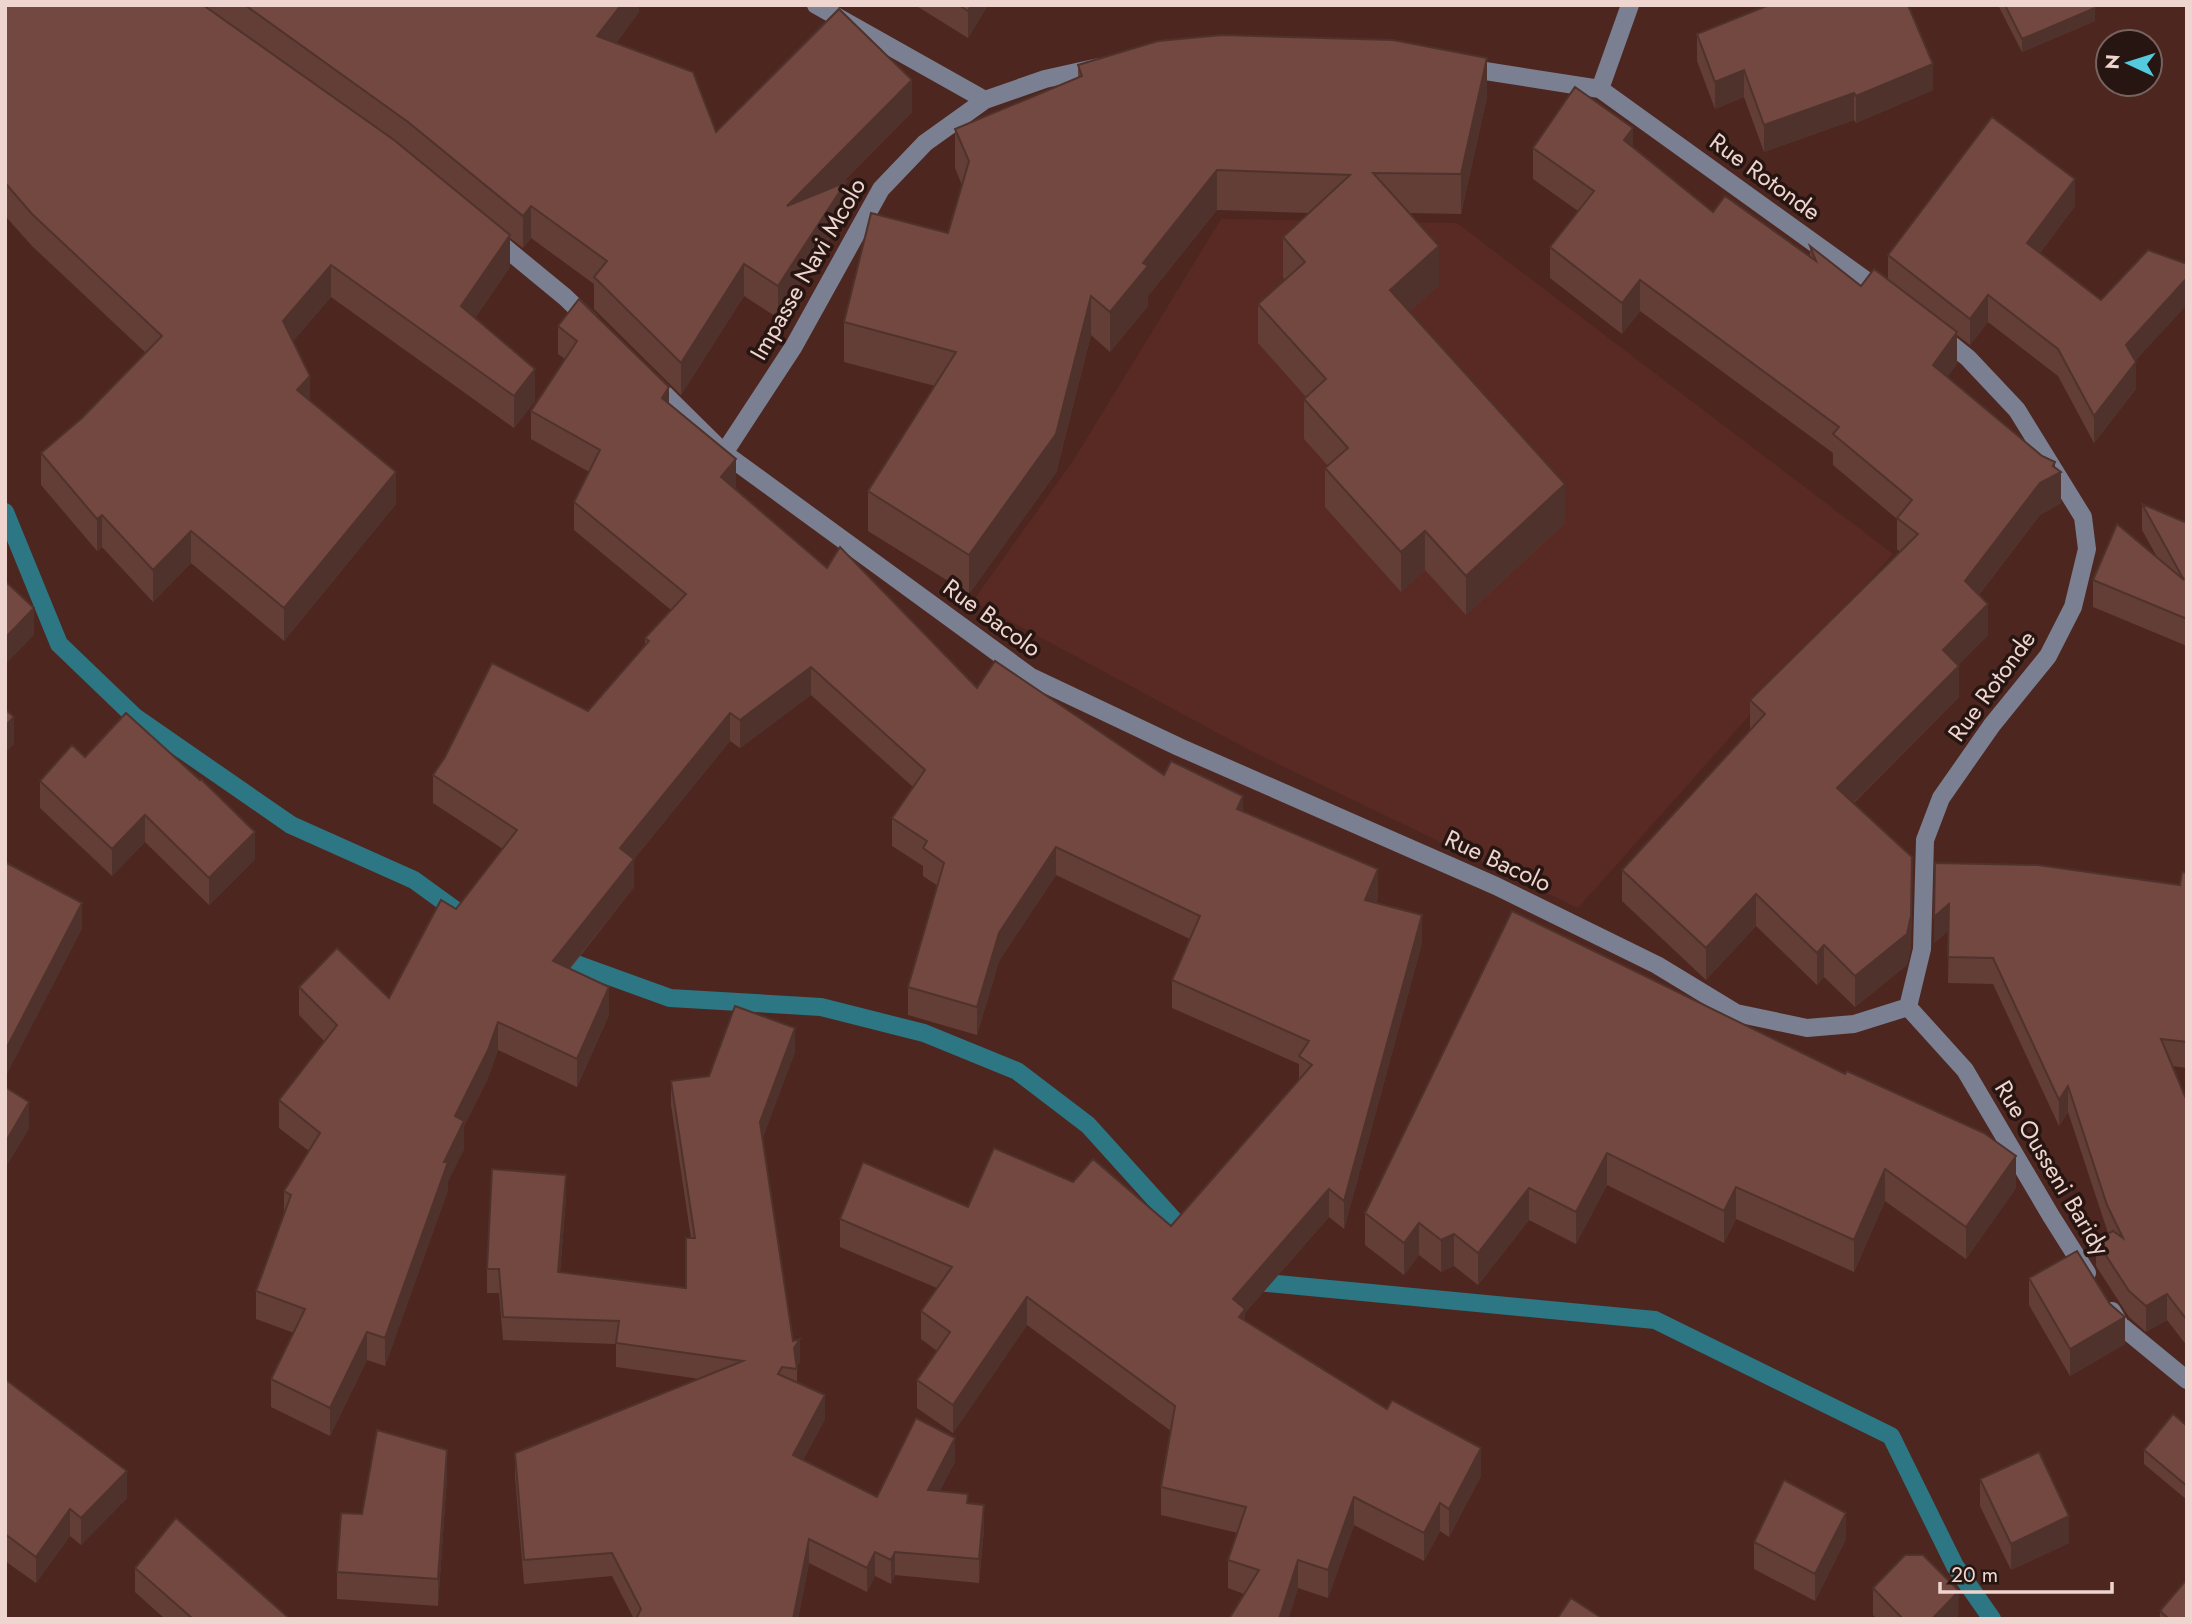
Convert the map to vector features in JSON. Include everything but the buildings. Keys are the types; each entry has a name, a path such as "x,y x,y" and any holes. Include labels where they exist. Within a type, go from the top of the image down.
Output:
{"street":[{"path":"816,5 985,100 1045,79 1119,62"},
{"path":"1600,89 1630,5"},
{"name":"Rue Rotonde","path":"1446,64 1600,89 1897,303"},
{"name":"Impasse Navi Mcolo","path":"724,453 794,346 881,189 925,143 985,100"},
{"path":"483,230 565,297 605,336"},
{"name":"Rue Rotonde","path":"1908,1007 1922,949 1925,840 1941,798 1992,725 2048,656 2073,607 2087,550 2082,517 2017,410 1968,358 1928,326"},
{"name":"Rue Bacolo","path":"635,365 724,453 1031,677 1179,747 1496,886 1657,965 1736,1013 1807,1028 1854,1024 1908,1007"},
{"name":"Rue Ousseni Baridy","path":"1908,1007 1965,1070 2051,1216 2120,1325 2187,1380"}],"shaded area":[{"path":"1221,219 1457,223 1893,554 1578,908 1253,752 973,601 1073,461"}],"waterway":[{"path":"5,512 59,644 135,717 291,825 414,880 465,917"},
{"path":"554,956 670,998 821,1007 924,1033 1017,1071 1088,1125 1191,1239"},
{"path":"1247,1281 1655,1320 1891,1436 1955,1566 1992,1619"}]}
